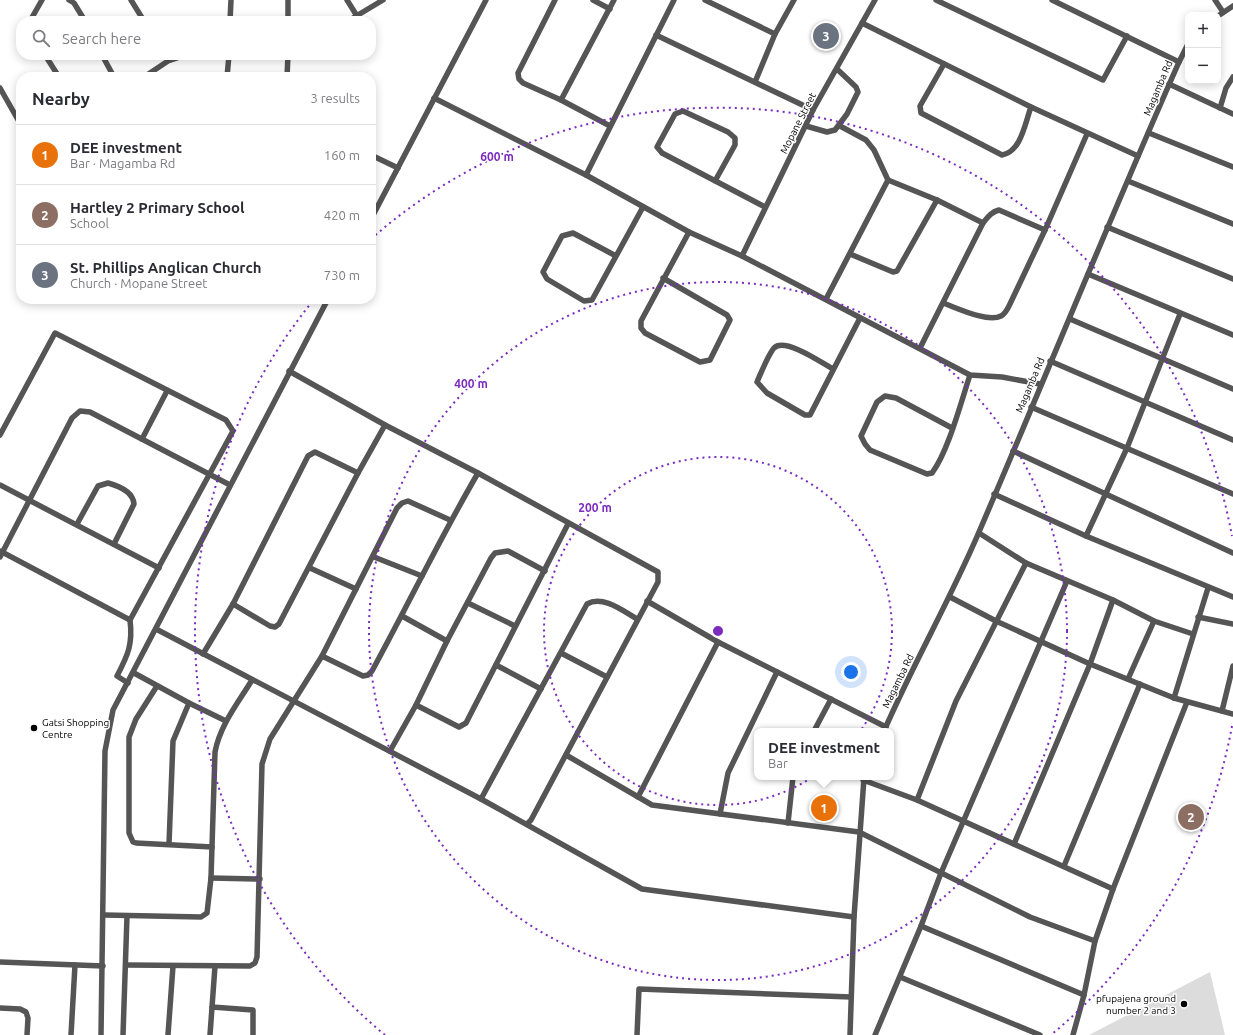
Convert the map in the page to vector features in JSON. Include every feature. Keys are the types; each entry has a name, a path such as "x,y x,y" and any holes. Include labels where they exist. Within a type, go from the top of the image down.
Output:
{"street":[{"path":"33,16 42,0"},
{"path":"69,0 74,3 82,16"},
{"path":"131,0 141,16"},
{"path":"230,16 231,0"},
{"path":"288,0 288,16"},
{"path":"347,0 357,16 383,0"},
{"path":"376,210 486,0"},
{"path":"555,0 518,73 520,79 523,83 561,100 610,126"},
{"path":"593,0 610,9"},
{"path":"561,100 614,0"},
{"path":"586,175 674,0"},
{"path":"705,0 775,34"},
{"path":"755,82 775,34 794,0"},
{"name":"Mopane Street","path":"742,256 814,110 838,70 875,0"},
{"path":"936,0 1103,80 1127,36"},
{"path":"1052,0 1178,62"},
{"path":"1215,0 1219,12"},
{"path":"1221,13 1233,6"},
{"path":"862,23 1087,134 1138,156"},
{"path":"656,35 814,110"},
{"name":"Magamba Rd","path":"885,728 950,597 979,533 1040,384 1070,319 1107,227 1149,133 1178,62 1186,48"},
{"path":"48,60 55,72"},
{"path":"105,60 111,72"},
{"path":"152,72 171,60"},
{"path":"227,72 229,60"},
{"path":"287,72 288,60"},
{"path":"944,64 920,106 921,113 1002,155 1008,154 1015,149 1031,107"},
{"path":"806,126 827,132 835,130 840,126 858,92 856,87 838,70"},
{"path":"1220,108 1226,88 1233,76"},
{"path":"1169,84 1233,114"},
{"path":"0,88 16,116"},
{"path":"434,98 586,175 690,232 742,256 970,375 1002,376 1040,384"},
{"path":"716,181 735,145 735,138 728,132 683,111 675,114 657,147 662,153 765,207"},
{"path":"840,126 866,140 874,150 888,180 937,200 983,223"},
{"path":"1149,133 1233,168"},
{"path":"943,303 981,316 991,318 1000,317 1009,306 1045,230 1087,134"},
{"path":"376,157 398,168"},
{"path":"826,300 888,180"},
{"path":"1128,181 1233,224"},
{"path":"850,254 893,272 897,271 937,200"},
{"path":"616,256 573,233 566,234 562,236 543,272 547,279 588,302 592,300 643,207"},
{"path":"920,348 983,223 993,211 999,210 1045,230"},
{"path":"1107,227 1233,279"},
{"path":"663,278 727,315 730,320 710,360 700,362 645,333 641,328 641,321 663,278 690,232"},
{"path":"1088,274 1233,335"},
{"path":"101,1035 104,916 105,751 113,710 134,673 289,371 325,304"},
{"path":"1086,536 1126,448 1144,402 1163,360 1180,314"},
{"path":"834,370 790,346 781,345 774,348 757,382 766,393 805,415 810,415 834,370 860,318"},
{"path":"1070,319 1233,389"},
{"path":"0,435 55,333 226,420 231,426 232,434 130,620 131,643 129,654 118,676 128,683"},
{"path":"1050,361 1233,440"},
{"path":"289,371 385,425 478,473 568,524 658,572 658,582 531,820 527,824"},
{"path":"952,428 896,398 885,396 877,402 861,436 870,450 927,474 932,474 937,466 952,428 970,375"},
{"path":"142,439 168,391"},
{"path":"1031,407 1233,494"},
{"path":"130,620 1,554 72,418 80,411 90,412 230,485"},
{"path":"233,604 270,626 275,627 279,624 310,568 358,473 385,425"},
{"path":"1013,451 1233,553"},
{"path":"203,654 233,604 308,456 315,452 358,473"},
{"path":"322,656 363,676 368,675 372,671 402,616 450,520 478,473"},
{"path":"77,524 98,486 108,483 127,492 134,499 134,504 114,544"},
{"path":"0,485 159,568"},
{"path":"994,494 1086,536 1208,588 1233,597"},
{"path":"126,964 173,966 250,966 255,964 257,957 260,880 262,764 270,739 295,702 322,656 374,557 397,508 402,503 408,501 450,520"},
{"path":"416,705 459,727 466,723 568,524"},
{"path":"979,533 1026,563 1113,600 1154,621 1193,634"},
{"path":"390,751 416,705 447,641 495,553 508,551 545,571"},
{"path":"374,557 422,576"},
{"path":"917,800 956,701 1026,563"},
{"path":"310,568 356,589"},
{"path":"875,1035 922,926 941,873 1042,642 1067,581"},
{"path":"1174,698 1208,588"},
{"path":"950,597 996,621 1128,680 1174,698 1233,714"},
{"path":"1014,844 1090,664 1113,600"},
{"path":"481,799 587,604 593,601 603,601 637,619"},
{"path":"647,601 718,642 831,699 883,728"},
{"path":"468,603 515,626"},
{"path":"402,616 447,641"},
{"path":"1198,617 1233,624"},
{"path":"1128,680 1154,621"},
{"path":"156,629 481,799 523,824 527,824 642,889 854,917"},
{"path":"638,797 718,642"},
{"path":"561,653 607,677"},
{"path":"496,665 541,689"},
{"path":"1222,711 1233,666"},
{"path":"720,814 728,774 777,672"},
{"path":"134,673 189,704 226,721"},
{"path":"104,916 201,917 206,915 209,910 215,752 217,740 226,721 252,680"},
{"path":"1064,866 1140,684"},
{"path":"157,686 136,719 129,737 128,833 133,842 212,847"},
{"path":"816,728 831,699"},
{"path":"1074,1035 1095,941 1113,889 1187,702"},
{"path":"169,844 173,741 189,704"},
{"path":"566,755 652,805 788,824 859,832 1030,917 1095,941"},
{"path":"788,824 793,780"},
{"path":"850,1035 854,917 863,780"},
{"path":"868,780 917,800 1113,889"},
{"path":"211,878 260,880"},
{"path":"123,1035 127,916"},
{"path":"922,926 1084,995"},
{"path":"0,962 103,966"},
{"path":"71,1035 76,965"},
{"path":"168,1035 173,966"},
{"path":"210,1035 215,966"},
{"path":"900,977 1040,1035"},
{"path":"637,1035 639,989 851,997"},
{"path":"212,1007 253,1010 253,1035"},
{"path":"0,1008 20,1009 26,1012 28,1018 27,1035"}],"shaded area":[{"name":"pfupajena ground number 2 and 3","path":"1210,972 1225,1035 1089,1035"}],"place":[{"name":"St. Phillips Anglican Church","path":"826,36"},
{"name":"Gatsi Shopping Centre","path":"34,728"},
{"name":"DEE investment","path":"824,808"},
{"name":"Hartley 2 Primary School","path":"1191,817"},
{"name":"pfupajena ground number 2 and 3","path":"1184,1004"}]}
